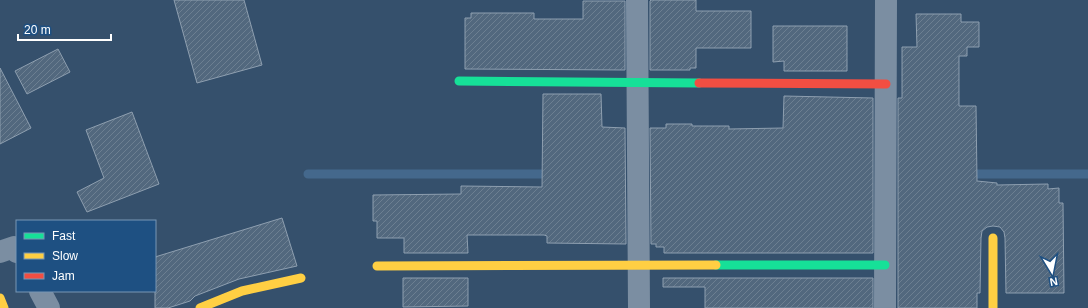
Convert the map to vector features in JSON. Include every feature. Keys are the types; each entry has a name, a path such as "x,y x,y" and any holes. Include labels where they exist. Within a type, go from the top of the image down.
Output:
{"street":[{"path":"637,0 639,308"},
{"path":"885,308 886,0"},
{"path":"459,81 637,81 886,84"},
{"path":"993,238 993,308"},
{"path":"377,266 885,265"},
{"path":"200,308 242,291 301,278"},
{"path":"41,292 50,308"},
{"path":"0,298 4,308"}],"building":[{"path":"174,0 244,0 262,65 197,83"},
{"path":"651,0 696,0 696,11 751,11 751,48 696,48 696,68 690,68 690,70 650,70"},
{"path":"583,1 625,1 625,70 465,69 465,18 471,18 471,13 534,13 534,19 583,19"},
{"path":"916,14 961,14 961,22 979,22 979,47 967,47 967,56 959,56 959,106 976,106 977,181 997,183 997,185 1048,184 1048,189 1059,188 1059,203 1063,203 1064,293 1006,293 1004,232 1000,227 993,226 987,227 982,231 980,293 977,293 977,308 898,308 898,98 902,98 902,47 917,47"},
{"path":"773,26 847,26 847,71 784,71 784,61 773,62"},
{"path":"58,49 70,72 27,94 15,71"},
{"path":"0,68 31,128 0,144"},
{"path":"543,94 601,94 602,127 625,128 626,244 547,243 547,236 544,235 467,235 468,253 404,253 404,238 377,238 377,221 373,221 373,195 461,194 461,186 542,187"},
{"path":"784,96 873,98 873,253 664,253 664,247 656,247 656,244 651,244 650,128 666,128 666,124 692,124 692,126 729,126 729,129 783,128"},
{"path":"132,112 159,184 87,212 77,192 104,178 86,130"},
{"path":"282,218 297,266 239,279 195,296 190,301 168,308 155,308 156,257"},
{"path":"403,278 468,278 468,306 403,307"},
{"path":"663,278 873,278 873,308 705,308 705,287 663,287"}],"waterway":[{"path":"308,174 554,174"},
{"path":"964,174 1088,174"}],"traffic: fast":[{"path":"459,81 699,83"},
{"path":"716,265 885,265"}],"traffic: slow":[{"path":"993,238 993,308"},
{"path":"377,266 716,265"},
{"path":"200,308 242,291 301,278"},
{"path":"0,298 4,308"}],"traffic: jam":[{"path":"699,83 886,84"}]}
